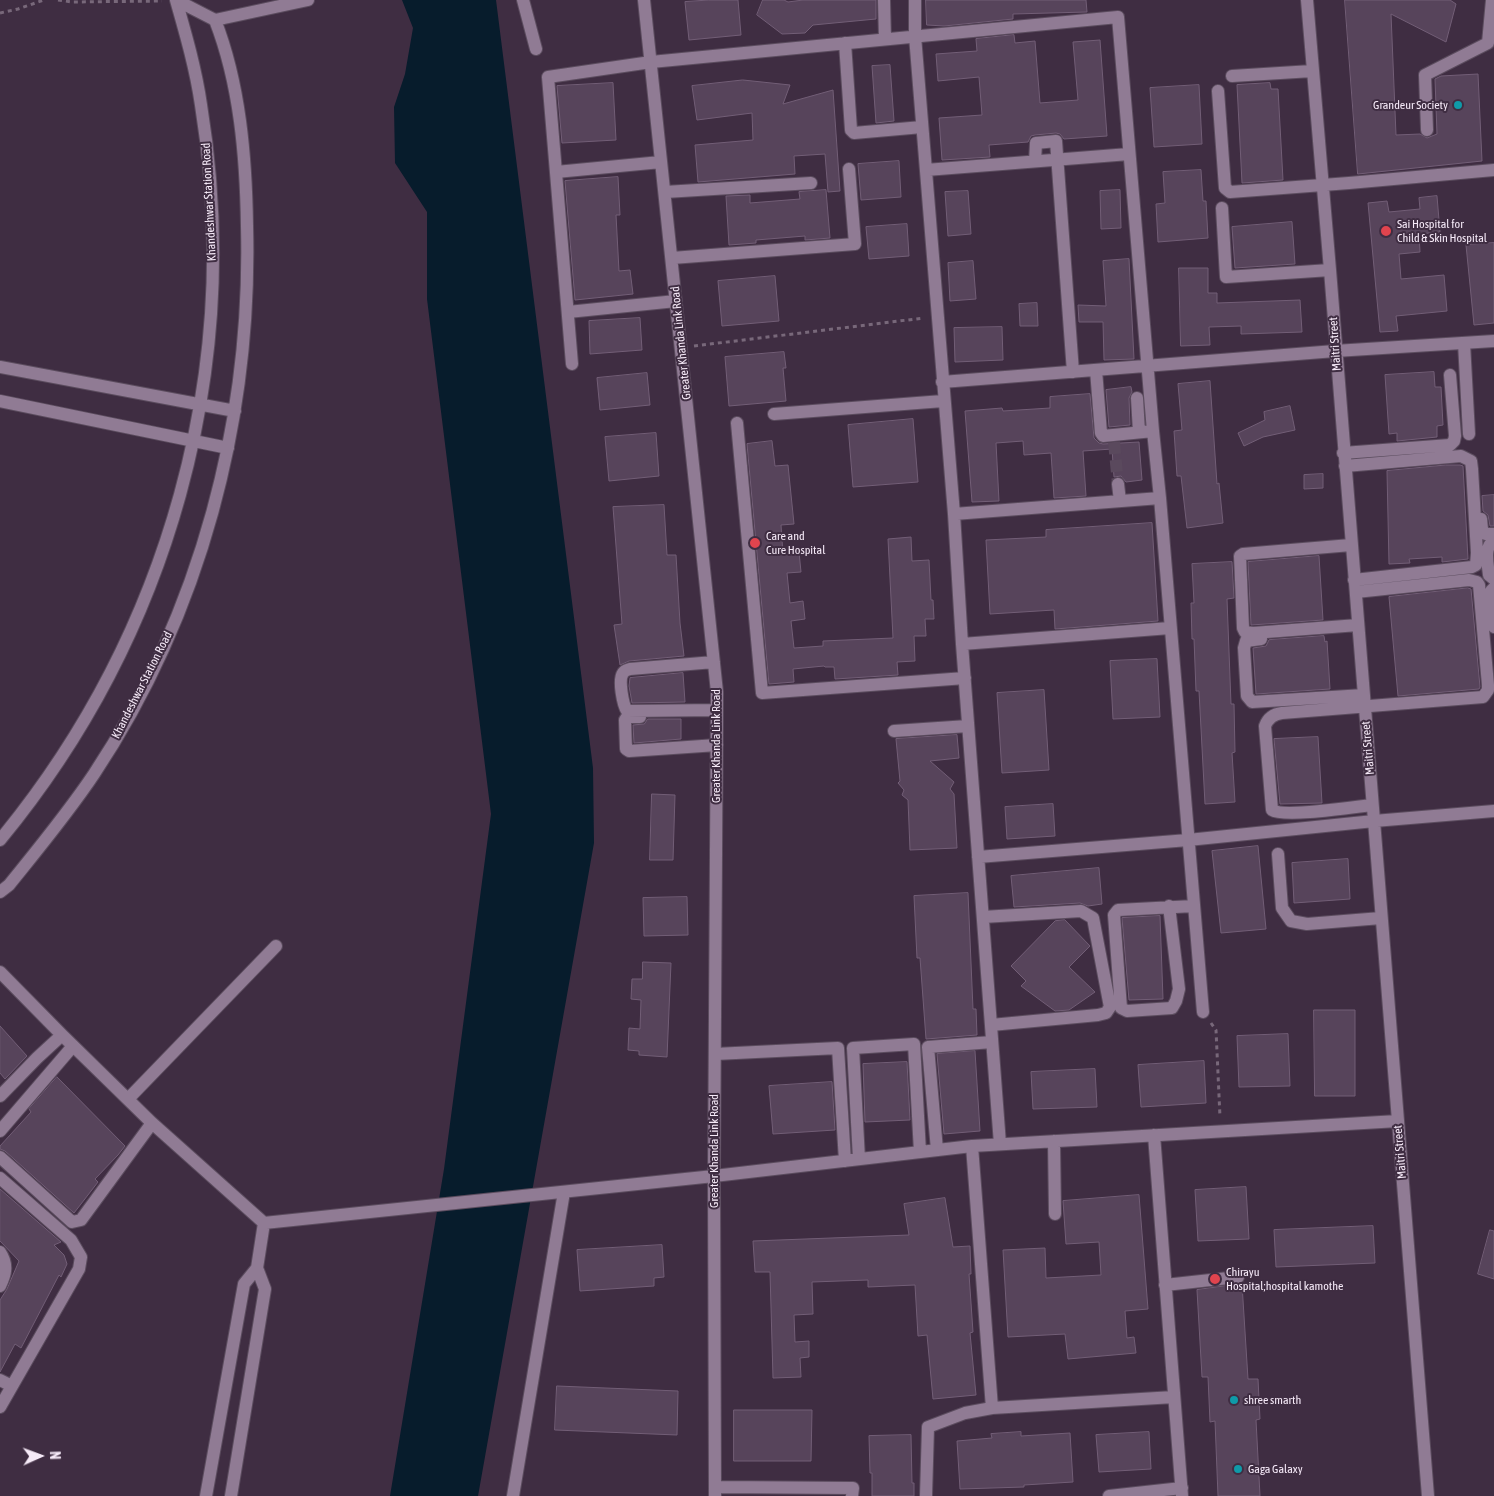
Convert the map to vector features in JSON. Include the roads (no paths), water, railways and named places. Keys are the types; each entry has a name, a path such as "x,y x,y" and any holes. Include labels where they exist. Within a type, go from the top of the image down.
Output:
{"street":[{"path":"177,0 215,20 308,0"},
{"name":"Khandeshwar Station Road","path":"0,840 26,809 65,753 100,695 131,634 157,571 178,507 194,441 208,356 212,306 212,205 208,154 201,104 192,55 177,0"},
{"path":"523,0 536,49"},
{"name":"Greater Khanda Link Road","path":"644,0 714,662 717,712 714,1176 715,1492"},
{"path":"884,0 885,39"},
{"path":"916,0 915,36 943,401 954,514 1000,1144"},
{"name":"Maitri Street","path":"1307,0 1428,1496"},
{"path":"1427,130 1425,75 1488,43 1492,0"},
{"path":"572,364 548,78 651,62 1118,17 1203,1012"},
{"name":"Khandeshwar Station Road","path":"0,892 9,885 54,830 94,773 131,712 162,649 189,584 211,516 228,448 242,360 247,307 247,203 236,99 226,48 215,20"},
{"path":"845,43 852,130 854,134 922,127"},
{"path":"1232,76 1312,71"},
{"path":"1218,91 1225,188 1230,192 1494,170"},
{"path":"1035,161 1036,143 1056,142 1073,372"},
{"path":"926,170 1129,154"},
{"path":"556,172 661,162"},
{"path":"672,258 856,244 849,169"},
{"path":"665,192 812,183"},
{"path":"1222,208 1226,277 1330,270"},
{"path":"568,312 676,301"},
{"path":"942,382 1335,351 1494,341"},
{"path":"1464,343 1469,434"},
{"path":"0,367 235,411"},
{"path":"1096,370 1103,436 1139,432 1153,434"},
{"path":"1343,453 1450,445 1454,441 1455,436 1450,375"},
{"path":"1137,398 1139,432"},
{"path":"0,401 228,448"},
{"path":"774,414 943,401"},
{"path":"737,424 762,694 965,678"},
{"path":"1114,442 1153,434"},
{"path":"1345,466 1461,456 1471,461 1472,469 1476,564 1472,567 1355,586"},
{"path":"1118,484 1120,501"},
{"path":"1480,492 1482,529 1485,534 1494,534"},
{"path":"954,514 1160,498"},
{"path":"1494,541 1489,543 1487,548 1489,576 1494,579"},
{"path":"1351,545 1243,554 1240,556 1243,628 1245,632 1253,633 1358,628"},
{"path":"1355,586 1469,580 1477,582 1479,585 1488,690 1483,697 1364,701 1252,702 1247,696 1244,648 1246,641 1358,628"},
{"path":"1494,588 1491,591 1490,597 1494,627"},
{"path":"962,644 1170,628"},
{"path":"714,662 630,669 624,671 621,676 621,683 624,706 627,711 717,712"},
{"path":"1364,701 1276,714 1267,721 1265,726 1271,806 1272,810 1276,813 1282,813 1372,805"},
{"path":"717,712 628,717 625,720 626,749 630,751 717,745"},
{"path":"894,730 968,726"},
{"path":"978,857 1188,840 1494,811"},
{"path":"1278,854 1282,908 1291,921 1307,924 1381,918"},
{"path":"1169,906 1179,989 1176,1001 1172,1008 1127,1011 1121,1008 1114,915 1118,910 1169,906 1194,906"},
{"path":"983,917 1081,911 1093,918 1110,1007 1106,1013 1098,1015 991,1025"},
{"path":"128,1099 276,946"},
{"path":"0,972 152,1122 264,1223 714,1176 972,1146 1398,1121"},
{"path":"0,1096 62,1035"},
{"path":"937,1150 928,1047 992,1042"},
{"path":"859,1159 853,1048 914,1044 920,1152"},
{"path":"0,1131 74,1046"},
{"path":"715,1054 838,1048 845,1161"},
{"path":"0,1157 72,1222 81,1220 152,1122"},
{"path":"1110,1496 1182,1492 1154,1135"},
{"path":"1054,1141 1055,1214"},
{"path":"972,1146 992,1408"},
{"path":"0,1178 71,1240 81,1257 79,1269 0,1407"},
{"path":"513,1496 564,1192"},
{"path":"231,1496 265,1289 257,1268 264,1223"},
{"path":"0,1252 6,1266 5,1277 0,1286"},
{"path":"206,1496 244,1284 257,1268"},
{"path":"1165,1285 1238,1276"},
{"path":"0,1380 12,1386"},
{"path":"926,1496 928,1426 965,1413 992,1408 1174,1397"},
{"path":"715,1492 853,1488 852,1496"}],"water":[{"path":"402,0 496,0 593,768 594,843 478,1496 390,1496 444,1169 491,814 427,299 427,212 395,163 394,107 405,74 413,28"}],"tunnel":[{"path":"1114,442 1118,484"}],"place":[{"name":"Grandeur Society","path":"1458,105"},
{"name":"Sai Hospital for Child & Skin Hospital","path":"1386,231"},
{"name":"Care and Cure Hospital","path":"755,543"},
{"name":"Chirayu Hospital;hospital kamothe","path":"1215,1279"},
{"name":"shree smarth","path":"1234,1400"},
{"name":"Gaga Galaxy","path":"1238,1469"}]}
